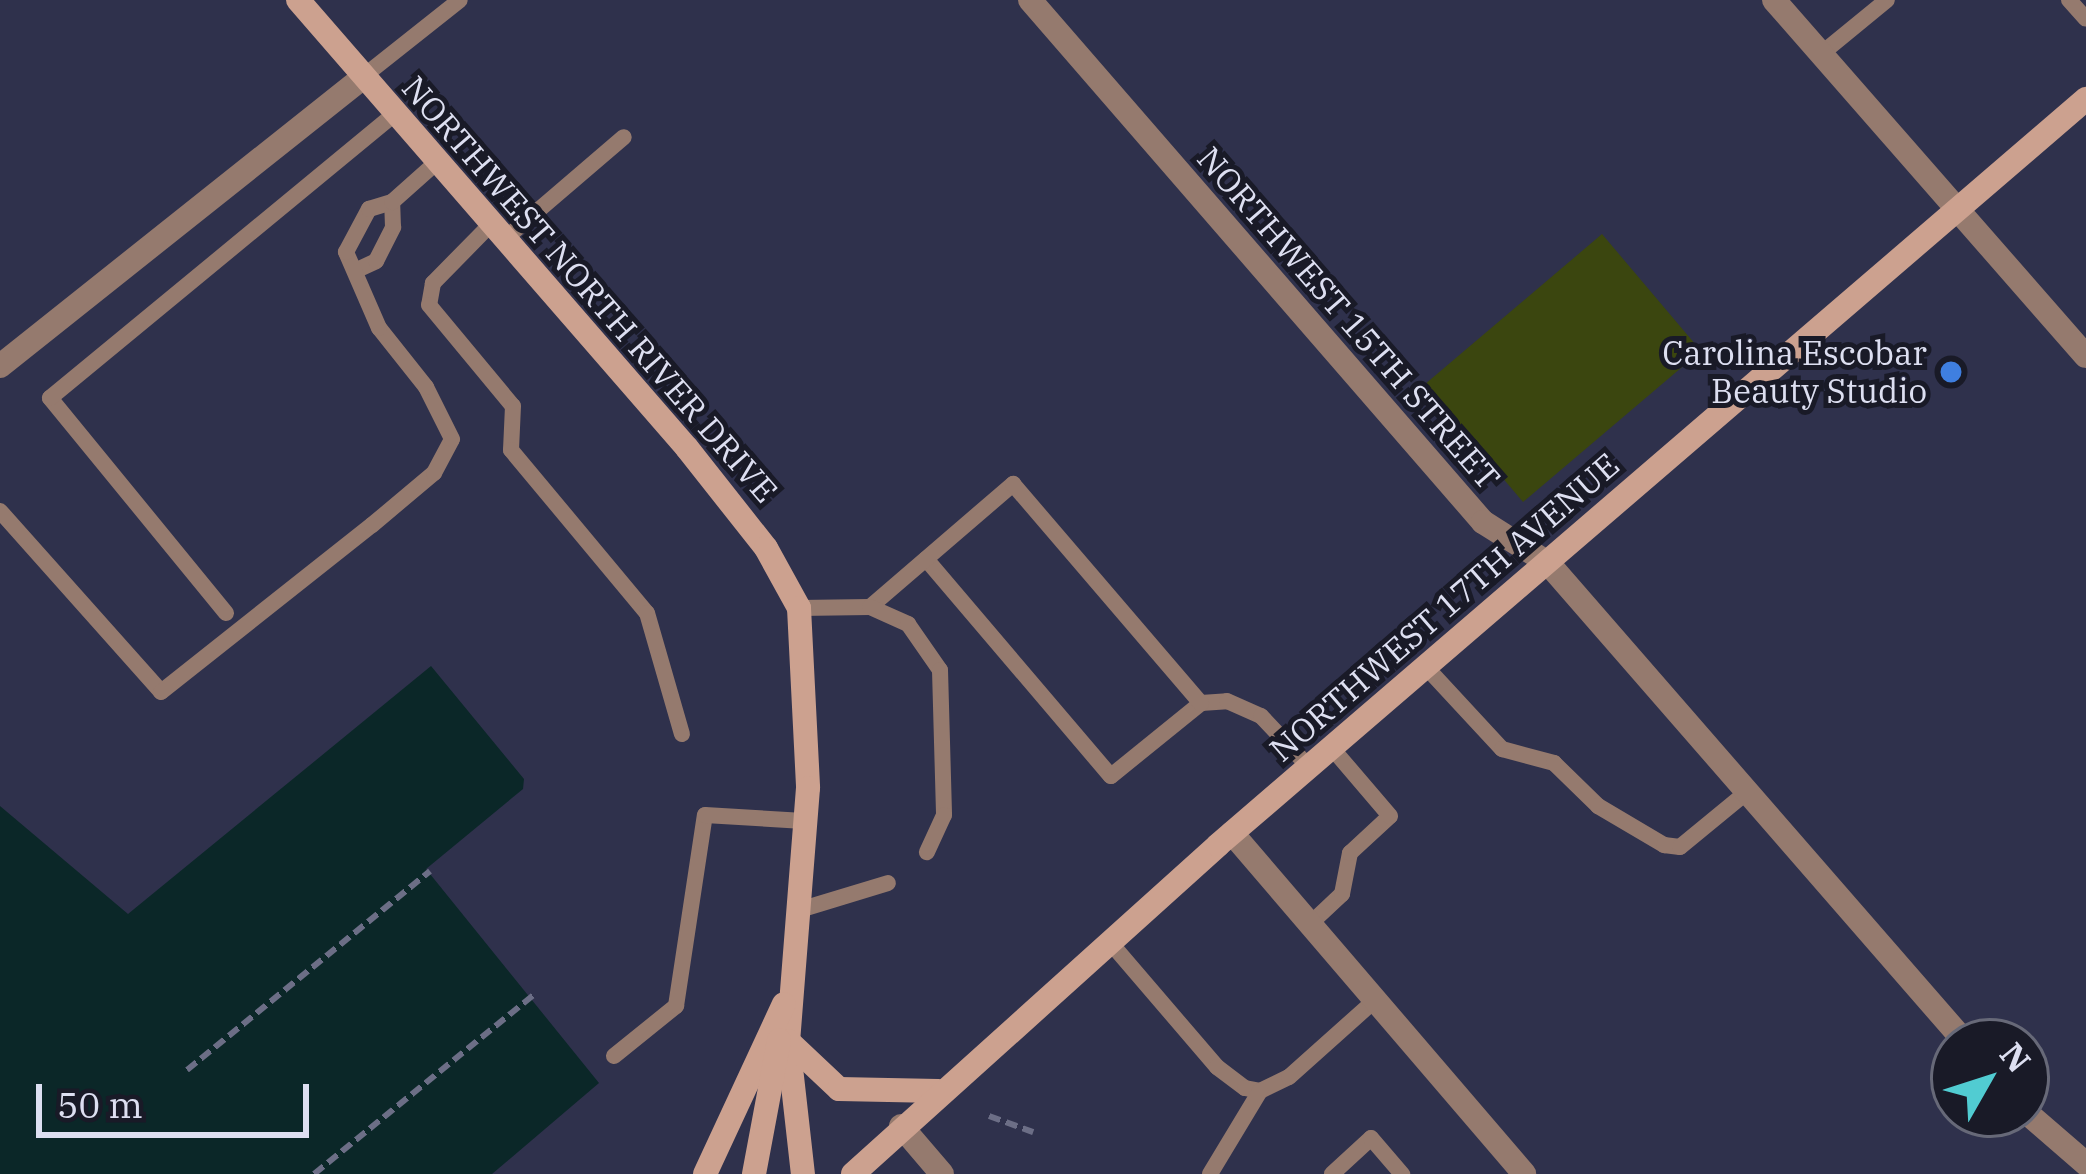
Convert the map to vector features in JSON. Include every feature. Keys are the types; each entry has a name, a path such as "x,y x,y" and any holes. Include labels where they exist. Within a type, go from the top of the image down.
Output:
{"main road":[{"name":"NORTHWEST NORTH RIVER DRIVE","path":"298,0 738,511 799,608 808,716 788,1041 802,1174"},
{"name":"NORTHWEST 17TH AVENUE","path":"853,1174 938,1091 1232,833 2086,99"},
{"name":"NORTHWEST NORTH RIVER DRIVE","path":"754,1174 788,997"},
{"path":"705,1174 788,997"},
{"path":"788,1041 838,1089 938,1091"}],"street":[{"name":"NORTHWEST 15TH STREET","path":"1030,0 1483,522 1548,563 1944,1018"},
{"path":"1774,0 2086,356"},
{"path":"0,367 364,76"},
{"path":"1232,833 1524,1174"},
{"path":"901,1126 942,1174"},
{"path":"2050,1132 2086,1163"}],"lane":[{"path":"364,76 460,0"},
{"path":"1821,54 1887,0"},
{"path":"2069,0 2086,19"},
{"path":"226,613 50,398 396,113"},
{"path":"624,137 433,283 429,305 513,406 511,450 647,613 682,734"},
{"path":"0,511 161,692 434,473 450,449 449,423 379,328 346,251 369,209 392,202 438,161"},
{"path":"357,269 376,261 393,227 392,202"},
{"path":"870,607 1012,484 1202,703"},
{"path":"926,559 1111,776 1202,703 1227,701 1262,716 1309,767"},
{"path":"799,608 870,607 908,624 940,670 944,815 927,852"},
{"path":"1426,667 1502,749 1555,763 1598,806 1664,845 1680,848 1747,792"},
{"path":"1310,924 1342,894 1350,853 1390,816 1332,748"},
{"path":"614,1056 676,1006 705,815 805,821"},
{"path":"796,911 888,883"},
{"path":"1109,941 1217,1066 1260,1091"},
{"path":"1210,1174 1260,1091 1289,1077 1376,1000"},
{"path":"1331,1174 1371,1138 1402,1174"}],"path":[{"path":"187,1070 430,871"},
{"path":"314,1174 536,993"},
{"path":"989,1116 1033,1132"}],"green space":[{"path":"1602,234 1701,351 1523,502 1424,385"}],"shaded area":[{"path":"431,666 524,779 523,789 426,869 599,1083 492,1174 0,1174 0,806 128,914"}],"place":[{"name":"Carolina Escobar Beauty Studio","path":"1951,372"}]}
